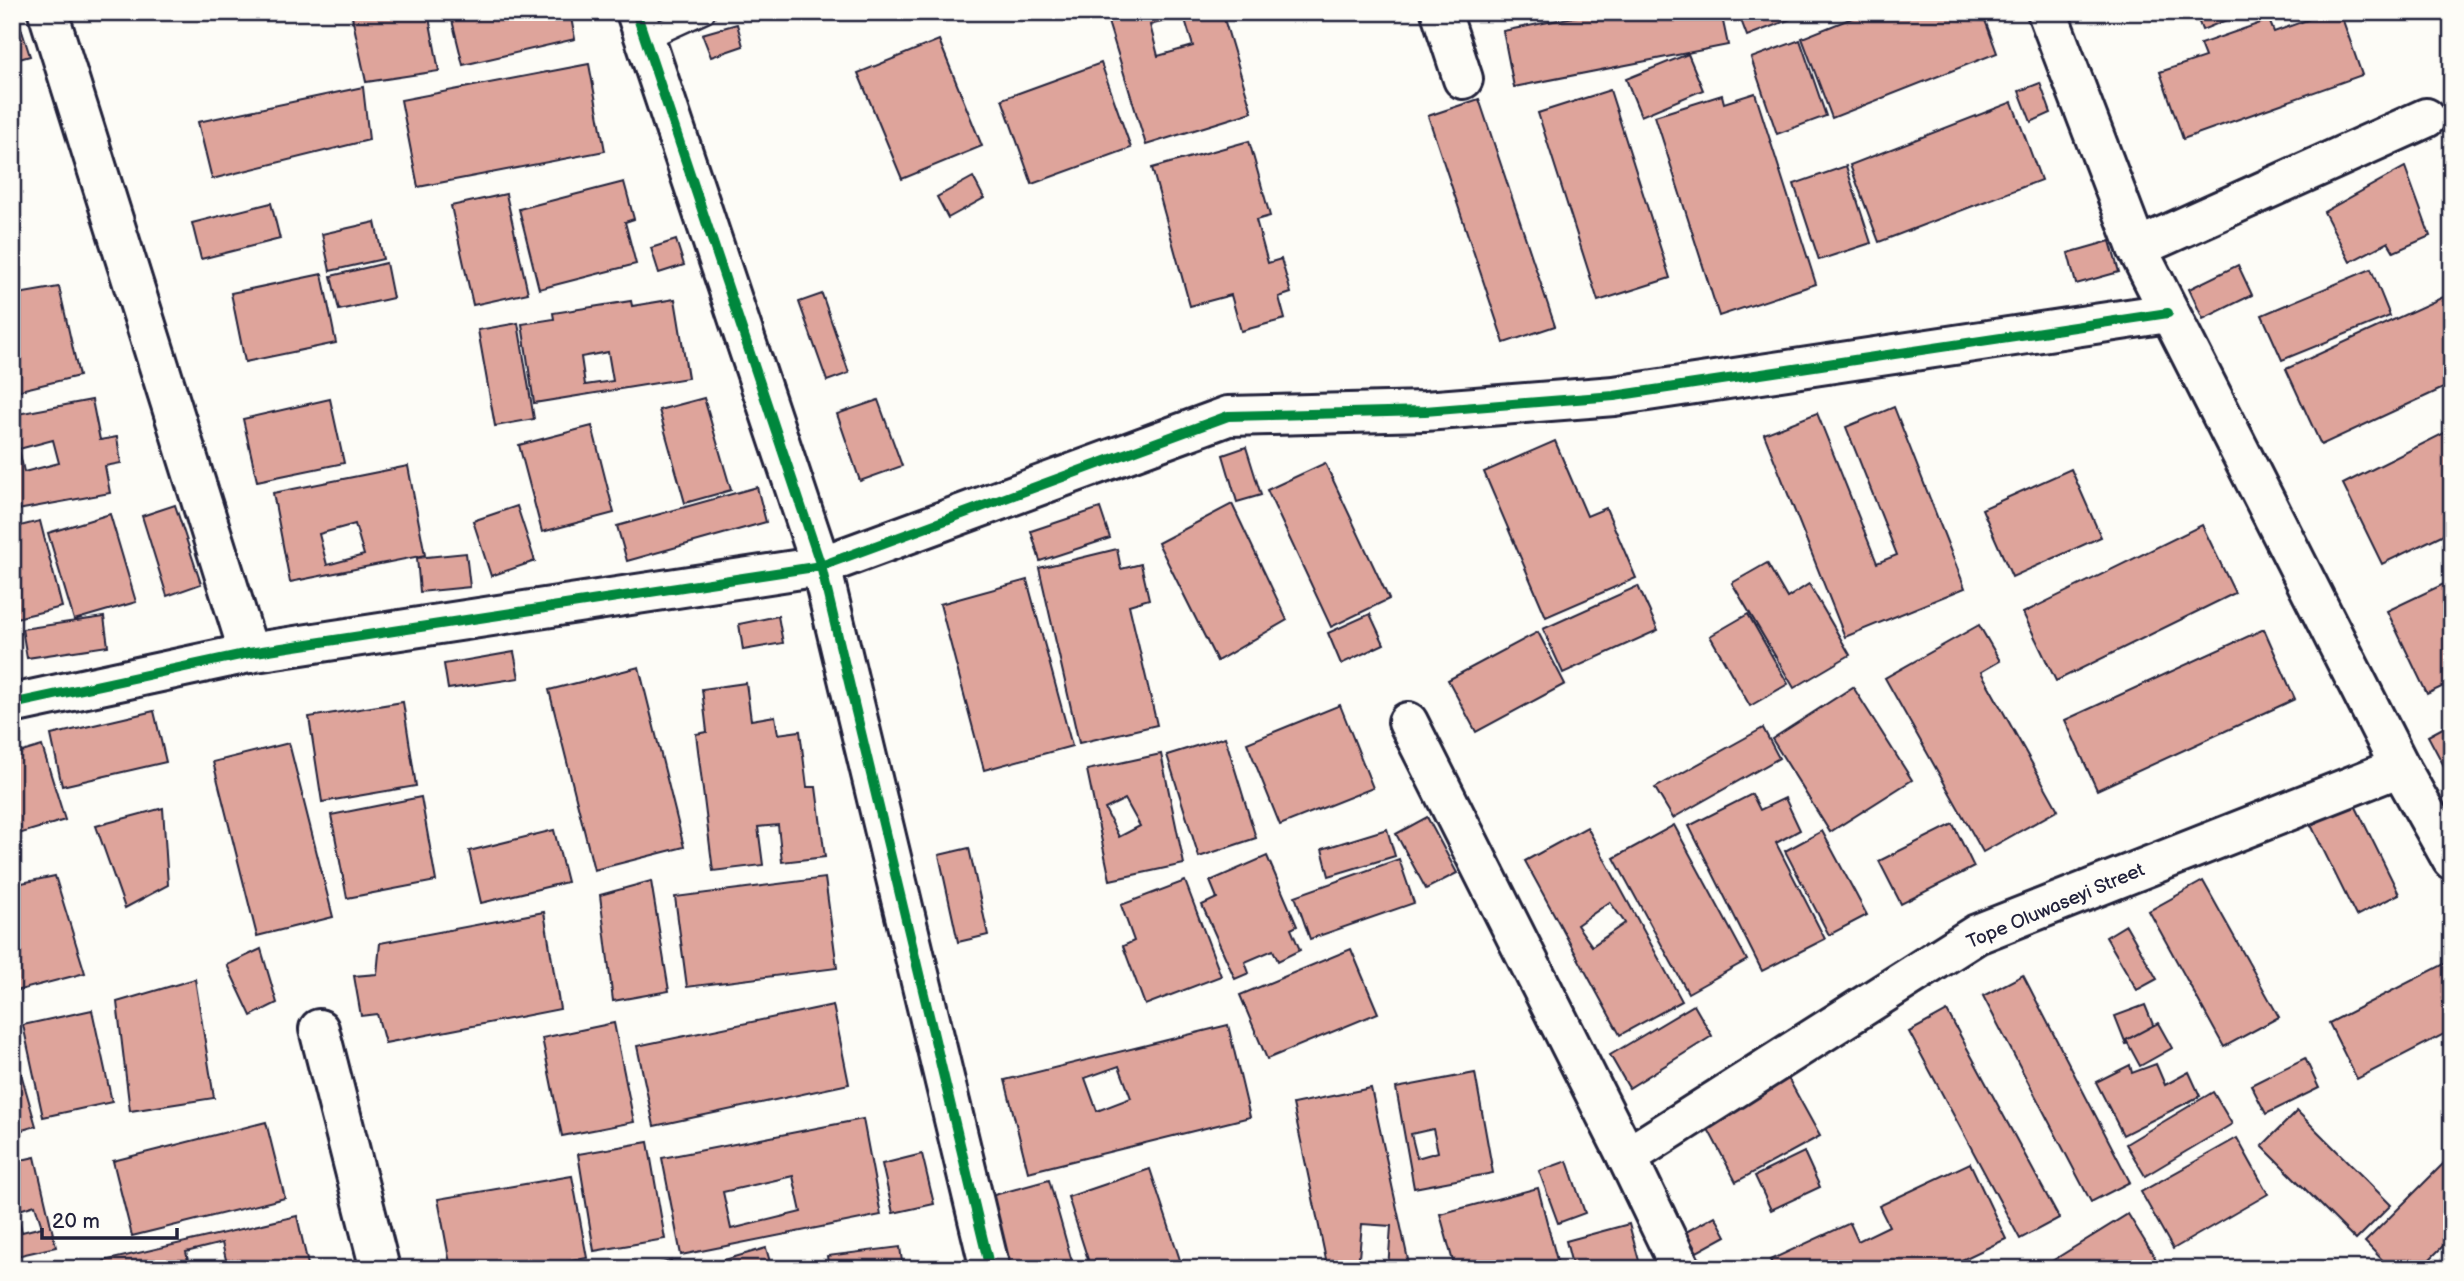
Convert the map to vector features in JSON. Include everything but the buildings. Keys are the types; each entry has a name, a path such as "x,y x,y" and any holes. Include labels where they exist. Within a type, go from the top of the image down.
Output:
{"street":[{"path":"48,12 249,653"},
{"path":"1441,12 1463,79"},
{"path":"2047,12 2137,248 2168,313 2400,766 2452,860"},
{"path":"640,25 821,566 990,1269"},
{"path":"2137,248 2426,118"},
{"path":"12,704 249,653 821,566 1228,416 1425,411 1614,396 2168,313"},
{"path":"1408,723 1681,1269"},
{"name":"Tope Oluwaseyi Street","path":"1627,1157 1977,934 2400,766"},
{"path":"319,1029 380,1269"}],"lane":[{"path":"640,25 704,12"}],"cycle path":[{"path":"636,12 821,566 990,1269"},
{"path":"12,704 249,653 821,566 1228,416 1425,411 1614,396 2168,313"}]}
